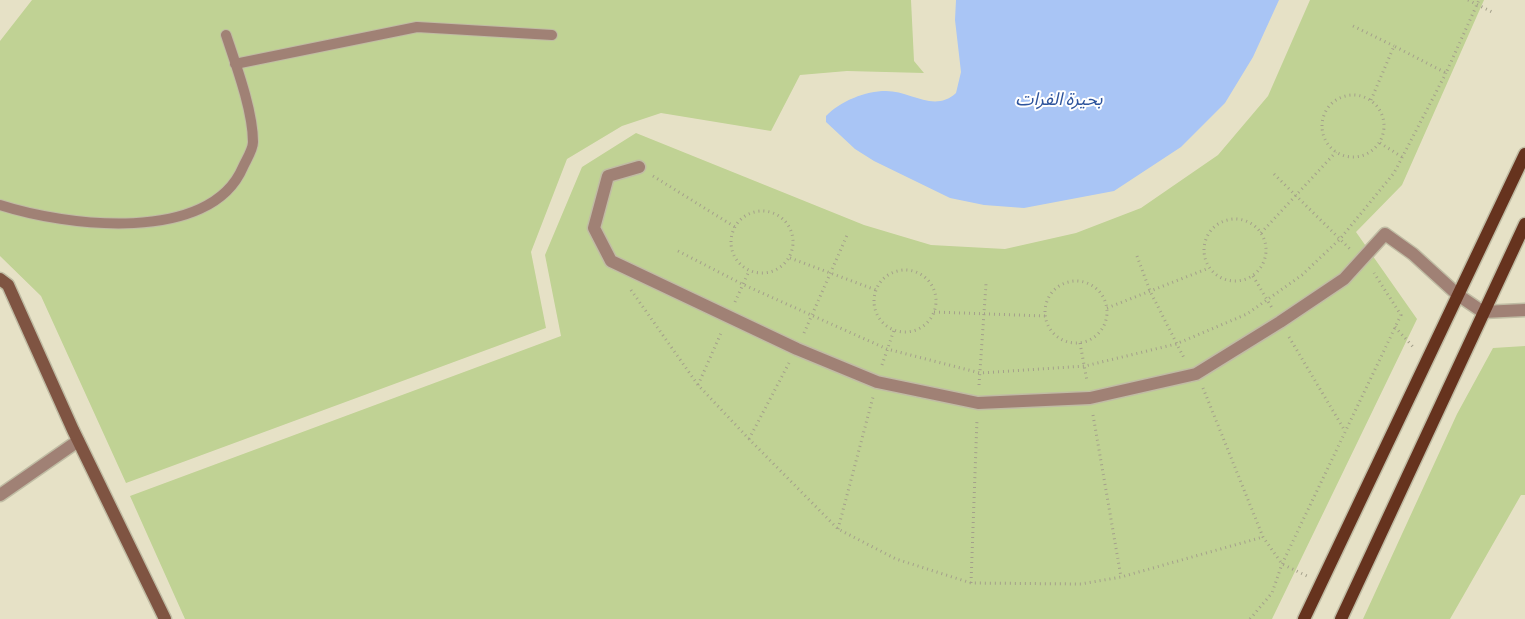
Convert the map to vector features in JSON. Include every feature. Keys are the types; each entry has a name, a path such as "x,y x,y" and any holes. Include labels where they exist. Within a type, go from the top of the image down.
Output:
{"main road":[{"path":"1304,619 1525,154"},
{"path":"1341,619 1525,224"},
{"path":"0,279 8,285 78,441 165,619"}],"street":[{"path":"639,167 608,176 594,228 611,261 797,350 877,382 978,403 1090,398 1194,374 1280,322 1344,279 1385,234 1413,254 1458,295 1483,312 1525,310"},
{"path":"0,495 78,441"}],"lane":[{"path":"235,64 417,27 552,35"},
{"path":"0,205 23,213 96,224 167,220 208,205 237,181 253,144 246,100 226,35"}],"path":[{"path":"1468,0 1492,12"},
{"path":"678,251 742,284 887,349 980,372 1085,366 1176,344 1246,314 1267,301 1302,275 1340,240 1394,173 1446,73 1479,0"},
{"path":"1353,26 1446,73"},
{"path":"1370,100 1394,46"},
{"path":"1352,95 1370,100 1378,107 1385,124 1380,143 1365,155 1346,156 1336,152 1324,137 1323,118 1327,109 1334,102 1352,95"},
{"path":"1380,143 1402,157"},
{"path":"1261,233 1336,152"},
{"path":"639,167 735,227"},
{"path":"1250,619 1272,593 1282,564 1401,315 1374,273 1274,174"},
{"path":"759,211 778,215 791,229 793,239 790,258 775,271 766,273 749,271 739,263 731,246 735,227 741,219 759,211"},
{"path":"1236,219 1246,221 1261,233 1266,252 1260,270 1253,276 1234,282 1225,280 1209,268 1204,249 1210,231 1218,224 1236,219"},
{"path":"1137,256 1150,291 1176,344 1199,380 1263,538 1282,564 1321,583"},
{"path":"790,258 876,290"},
{"path":"611,261 698,386 838,529 896,559 971,583 1081,584 1121,577 1263,538"},
{"path":"1107,308 1209,268"},
{"path":"900,270 910,270 920,274 929,281 934,290 936,301 934,312 929,320 914,331 894,330 879,318 875,309 876,290 881,280 889,274 900,270"},
{"path":"1253,276 1345,431"},
{"path":"1072,281 1091,284 1104,298 1107,308 1104,327 1098,334 1080,343 1061,339 1054,333 1045,316 1049,296 1055,289 1072,281"},
{"path":"971,583 978,403 986,284"},
{"path":"934,312 1045,316"},
{"path":"1395,327 1426,362"},
{"path":"838,529 877,382 894,330"},
{"path":"1080,343 1121,577"}],"green space":[{"path":"32,0 911,0 914,61 924,73 847,71 800,75 771,131 661,113 622,126 567,159 531,252 546,328 126,483 41,296 0,256 0,41"},
{"path":"1310,0 1484,0 1402,185 1356,232 1417,319 1272,619 185,619 130,496 561,336 545,255 582,167 636,133 864,225 931,245 1005,249 1076,233 1141,208 1218,155 1268,96"},
{"path":"1525,346 1525,495 1521,495 1450,619 1363,619 1457,414 1493,348"}],"water":[{"name":"بحيرة الفرات","path":"956,0 1279,0 1253,57 1225,103 1181,147 1114,191 1024,208 984,205 950,198 874,161 855,149 826,122 826,116 846,101 878,91 895,92 931,101 948,99 956,93 961,72 955,20"}]}
